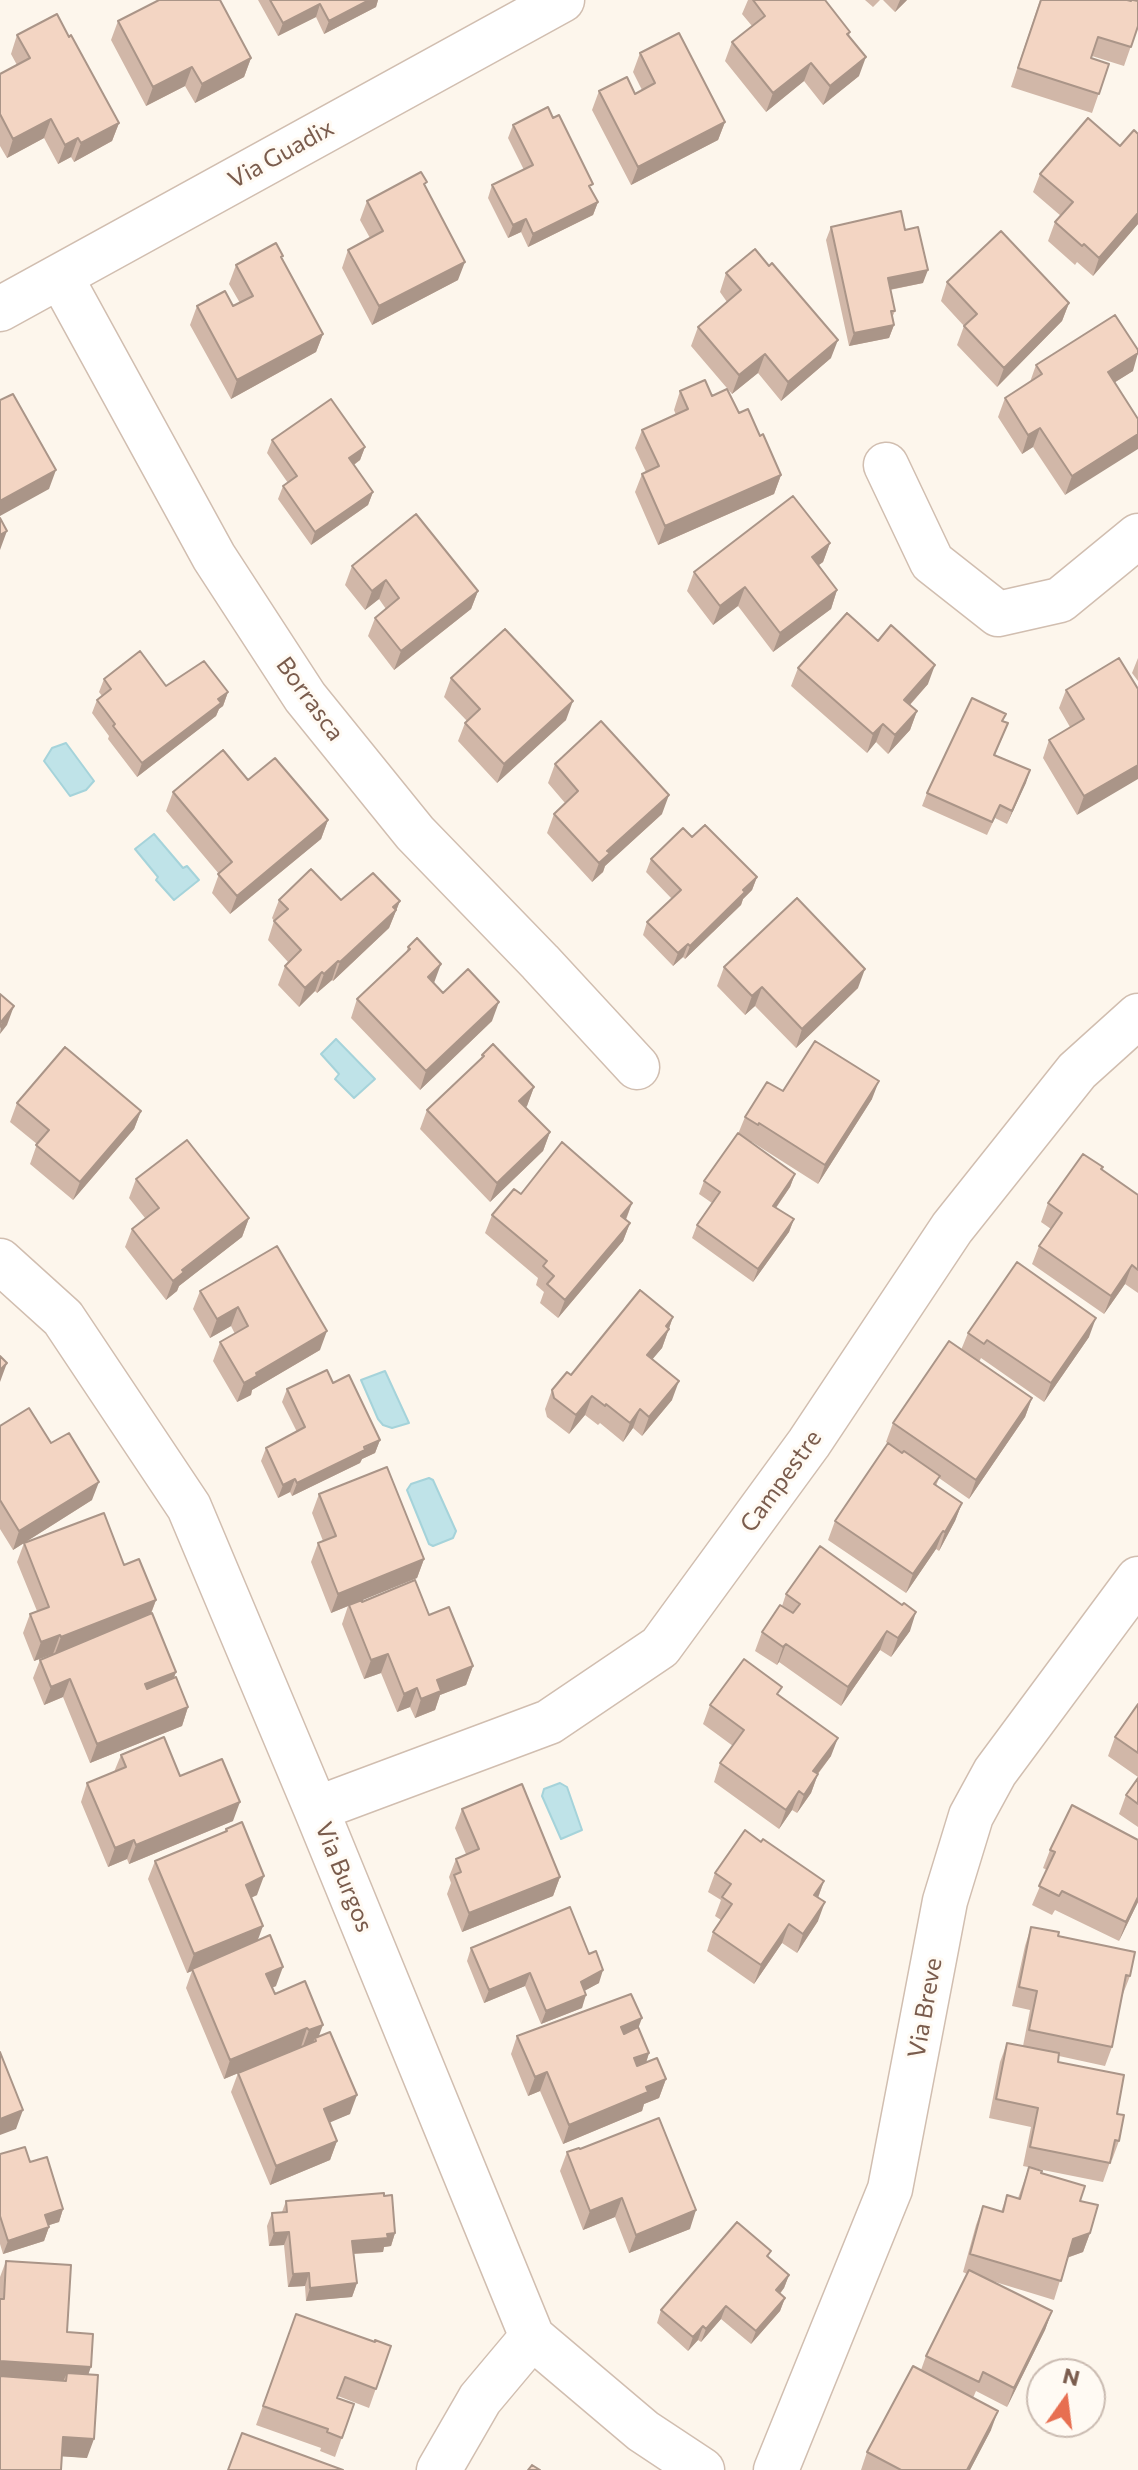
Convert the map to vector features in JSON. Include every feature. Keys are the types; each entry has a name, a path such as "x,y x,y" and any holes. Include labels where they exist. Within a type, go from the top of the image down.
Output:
{"street":[{"name":"Via Guadix","path":"0,309 562,0"},
{"name":"Borrasca","path":"60,276 214,557 305,697 415,833 637,1067"},
{"path":"886,465 932,562 998,614 1060,600 1138,536"},
{"name":"Campestre","path":"316,1809 549,1722 660,1647 809,1443 952,1228 1077,1071 1138,1016"},
{"name":"Via Burgos","path":"0,1261 63,1318 189,1507 532,2337 643,2431 702,2470"},
{"name":"Via Breve","path":"776,2470 890,2189 945,1901 971,1816 995,1772 1138,1579"},
{"path":"439,2470 480,2399 532,2337"}],"water":[{"path":"66,743 94,781 86,790 70,796 44,761 52,748"},
{"path":"154,834 183,868 187,866 199,880 174,900 135,849"},
{"path":"336,1039 375,1079 354,1098 335,1079 339,1074 321,1054"},
{"path":"385,1371 409,1423 392,1428 378,1419 361,1380"},
{"path":"429,1478 433,1480 456,1531 453,1538 433,1546 429,1544 407,1490 411,1484"},
{"path":"560,1783 567,1787 582,1830 561,1839 542,1796 544,1789"}],"building":[{"path":"159,0 220,0 251,58 202,84 192,67 153,87 118,21"},
{"path":"270,0 369,0 329,21 320,4 283,23"},
{"path":"753,0 825,0 866,57 830,86 811,63 773,93 732,42 765,16"},
{"path":"1041,0 1138,1 1138,26 1131,47 1098,37 1091,58 1109,64 1099,94 1018,68"},
{"path":"57,14 119,123 81,143 78,138 65,145 51,119 13,139 0,114 0,74 30,58 17,35"},
{"path":"679,33 725,122 638,167 599,91 627,77 635,94 655,83 640,53"},
{"path":"548,107 553,118 559,115 593,184 589,186 598,202 533,234 526,219 513,225 492,185 533,165 513,125"},
{"path":"1088,118 1120,146 1134,130 1138,134 1138,213 1099,258 1055,222 1073,202 1040,174"},
{"path":"421,172 427,182 424,184 465,262 379,306 348,250 383,231 367,201"},
{"path":"901,211 905,230 918,227 928,270 888,278 895,311 891,311 894,325 854,333 831,227"},
{"path":"1001,231 1069,303 1004,368 964,326 977,314 947,282"},
{"path":"276,243 323,334 237,380 197,306 225,291 233,306 253,296 236,265"},
{"path":"755,249 769,266 772,263 838,340 788,382 765,354 739,375 698,327 741,290 726,273"},
{"path":"1115,315 1138,353 1108,372 1138,419 1138,434 1072,476 1040,428 1028,435 1005,398 1042,374 1036,365"},
{"path":"705,380 712,396 727,389 739,413 748,409 781,475 665,526 642,474 659,466 642,430 688,409 680,391"},
{"path":"13,394 56,470 0,501 0,400"},
{"path":"331,399 365,447 349,458 373,492 315,532 283,486 297,476 272,440"},
{"path":"793,496 830,543 812,557 837,590 780,633 745,587 720,606 694,572"},
{"path":"416,514 478,591 401,651 375,618 399,598 386,580 372,591 352,566"},
{"path":"0,518 7,531 0,535"},
{"path":"847,613 878,641 891,625 935,665 904,700 917,711 895,735 883,724 873,734 798,668"},
{"path":"505,629 573,701 504,764 465,723 480,709 451,678"},
{"path":"140,651 166,686 204,661 228,692 218,699 221,703 142,763 97,700 111,689 104,679"},
{"path":"1119,658 1138,689 1138,765 1084,796 1049,740 1084,719 1066,690"},
{"path":"972,698 1006,714 1002,721 1008,723 994,755 1030,770 1012,811 1000,805 992,822 927,793"},
{"path":"601,721 669,795 607,851 610,853 599,863 554,814 578,791 555,764"},
{"path":"223,750 248,780 275,758 328,820 237,896 218,874 232,862 173,792"},
{"path":"705,825 757,877 690,946 688,944 678,953 647,922 681,890 651,859 683,828 692,837"},
{"path":"311,869 341,900 373,873 400,901 393,907 396,910 340,962 324,974 322,972 305,988 285,966 301,950 274,921 288,909 279,900"},
{"path":"797,898 865,969 802,1029 762,987 752,996 724,967"},
{"path":"417,938 441,964 428,977 443,993 468,969 499,1002 426,1071 357,999 410,949 408,947"},
{"path":"0,994 14,1006 0,1027"},
{"path":"815,1041 879,1081 825,1165 745,1117 767,1082 783,1091"},
{"path":"493,1044 534,1087 519,1101 550,1132 497,1183 427,1110"},
{"path":"65,1047 141,1111 80,1182 36,1145 49,1130 17,1103"},
{"path":"738,1133 795,1174 773,1206 794,1219 758,1269 697,1225 720,1192 704,1181"},
{"path":"187,1140 249,1218 182,1270 184,1272 173,1281 132,1229 159,1208 136,1179"},
{"path":"562,1142 632,1203 621,1216 630,1223 565,1300 547,1284 554,1276 543,1266 547,1261 492,1215 514,1189 521,1194"},
{"path":"1083,1154 1138,1195 1138,1270 1132,1265 1111,1296 1039,1246 1062,1213 1048,1203"},
{"path":"277,1246 327,1331 244,1383 220,1342 248,1326 238,1307 217,1319 200,1291"},
{"path":"1017,1262 1096,1318 1051,1383 987,1340 984,1344 968,1333"},
{"path":"640,1290 673,1317 666,1326 669,1329 647,1355 679,1381 649,1417 640,1409 630,1423 592,1396 576,1415 554,1398 552,1390 567,1372 571,1375"},
{"path":"949,1341 1032,1398 976,1480 893,1423"},
{"path":"0,1356 7,1363 0,1370"},
{"path":"327,1370 333,1383 349,1375 380,1440 297,1483 295,1479 283,1485 266,1448 305,1427 287,1389"},
{"path":"29,1408 51,1443 69,1433 99,1482 19,1531 0,1500 0,1426"},
{"path":"888,1443 940,1476 934,1484 962,1503 945,1532 913,1574 835,1521"},
{"path":"387,1467 424,1559 338,1594 318,1543 336,1536 319,1494"},
{"path":"104,1513 124,1565 139,1559 156,1600 41,1642 30,1614 49,1607 24,1543"},
{"path":"820,1546 916,1612 898,1638 887,1631 848,1687 786,1644 783,1647 762,1632 780,1605 793,1613 800,1604 786,1594"},
{"path":"415,1580 429,1615 449,1607 473,1666 437,1680 441,1691 421,1699 417,1688 404,1694 388,1654 371,1660 349,1605"},
{"path":"152,1613 176,1672 145,1684 147,1689 176,1677 188,1707 97,1744 70,1679 51,1687 40,1660"},
{"path":"744,1659 782,1687 777,1694 838,1738 813,1771 818,1774 804,1795 799,1791 786,1810 720,1763 744,1730 710,1705"},
{"path":"1138,1704 1138,1753 1115,1737"},
{"path":"164,1737 180,1776 222,1759 240,1802 136,1845 134,1840 115,1848 87,1783 126,1767 121,1755"},
{"path":"1138,1778 1138,1804 1126,1795"},
{"path":"522,1784 560,1877 469,1913 454,1875 461,1872 456,1859 479,1849 462,1809"},
{"path":"1072,1805 1138,1840 1138,1897 1126,1922 1062,1891 1059,1896 1039,1886 1055,1852 1050,1850"},
{"path":"242,1822 264,1876 246,1885 263,1926 194,1954 155,1861"},
{"path":"745,1830 824,1881 814,1895 825,1902 803,1934 789,1924 761,1965 713,1932 732,1904 722,1897 731,1884 715,1873"},
{"path":"570,1907 589,1954 596,1951 603,1970 581,1982 586,1995 546,2011 530,1973 489,1990 471,1948"},
{"path":"1031,1927 1059,1932 1058,1936 1135,1952 1130,1976 1126,1975 1112,2047 1029,2030 1037,1991 1019,1987"},
{"path":"270,1935 283,1967 266,1974 275,1994 305,1981 323,2025 307,2028 230,2060 192,1969"},
{"path":"631,1994 642,2018 621,2027 624,2034 638,2027 649,2053 634,2058 637,2066 657,2058 666,2079 646,2087 648,2092 569,2125 547,2072 535,2077 517,2036"},
{"path":"330,2032 357,2095 324,2109 337,2141 276,2166 238,2073 316,2041 315,2038"},
{"path":"1007,2043 1059,2053 1058,2062 1124,2075 1117,2114 1124,2115 1119,2141 1115,2140 1110,2163 1030,2147 1038,2108 996,2099"},
{"path":"0,2052 23,2110 0,2119"},
{"path":"659,2118 696,2210 636,2235 622,2198 590,2211 567,2152"},
{"path":"25,2147 30,2162 47,2157 63,2209 45,2215 49,2227 8,2241 0,2216 0,2154"},
{"path":"1029,2167 1085,2186 1080,2201 1098,2205 1090,2233 1073,2239 1061,2281 970,2254 983,2206 1003,2212 1007,2195 1020,2199"},
{"path":"384,2193 384,2196 392,2195 395,2233 387,2234 388,2238 352,2241 357,2283 310,2288 309,2273 293,2274 289,2232 274,2233 272,2213 287,2212 286,2201"},
{"path":"737,2222 771,2251 767,2256 789,2275 776,2290 785,2298 756,2331 726,2306 706,2329 703,2326 693,2337 661,2310"},
{"path":"6,2261 71,2265 67,2332 93,2334 91,2367 0,2361 0,2299 4,2299"},
{"path":"969,2270 1052,2311 1029,2358 1026,2358 1014,2388 983,2372 979,2382 926,2356"},
{"path":"296,2314 391,2346 376,2389 345,2377 337,2398 354,2404 342,2438 327,2432 328,2429 263,2406"},
{"path":"913,2366 998,2411 967,2470 901,2470 867,2452"},
{"path":"67,2373 98,2375 94,2439 63,2437 61,2470 0,2470 0,2376 66,2381"},
{"path":"242,2433 343,2470 228,2470"}]}
